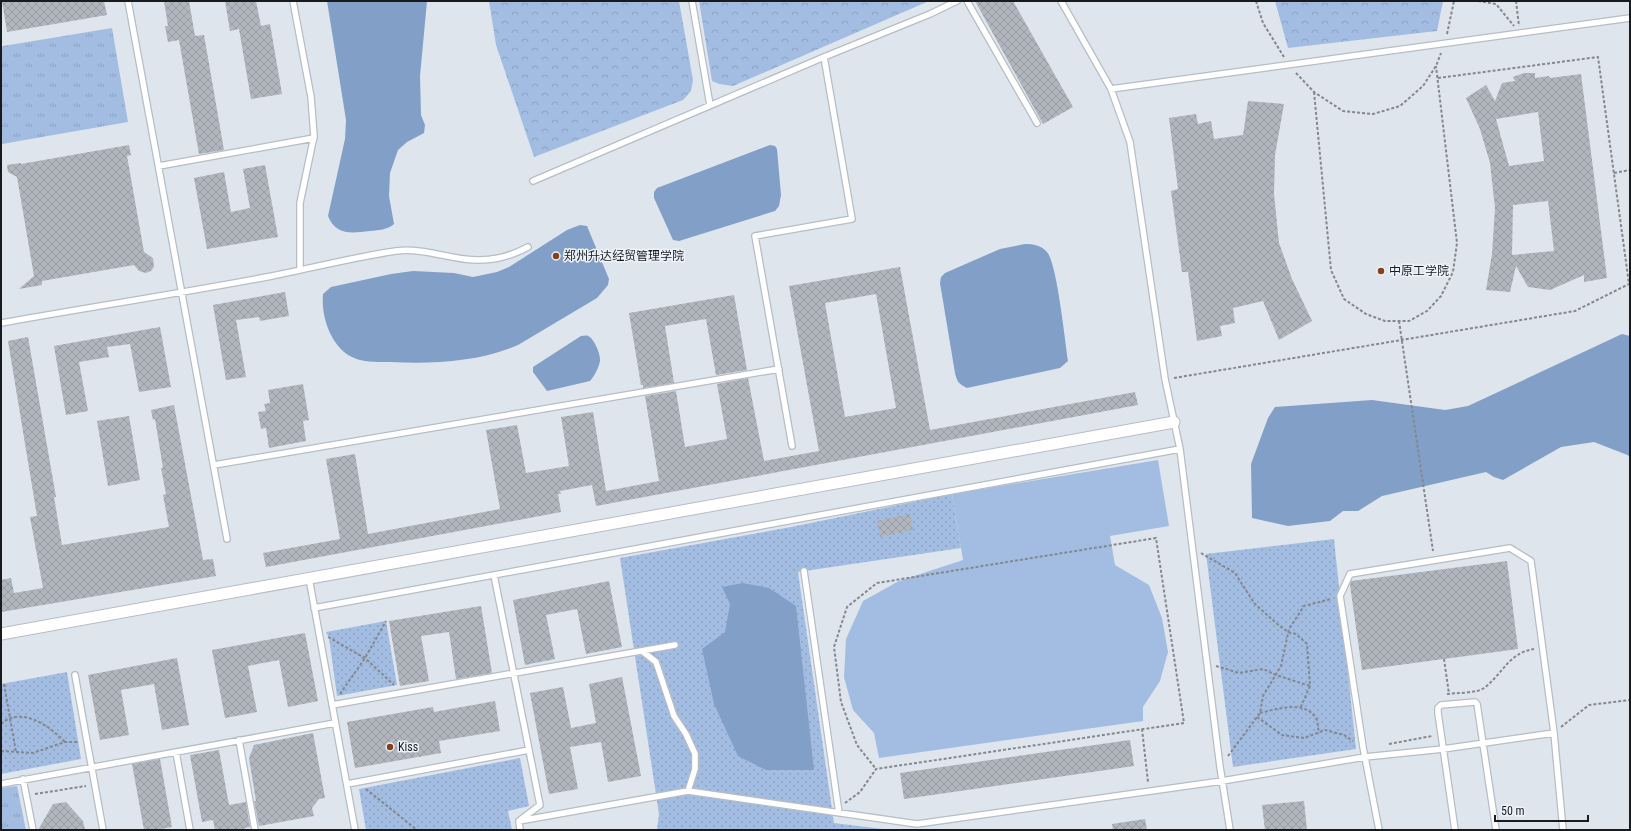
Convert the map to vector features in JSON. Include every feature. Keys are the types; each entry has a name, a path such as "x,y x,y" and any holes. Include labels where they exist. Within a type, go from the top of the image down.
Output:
{"street":[{"path":"1,634 1174,422"}],"lane":[{"path":"128,1 227,539"},
{"path":"293,1 311,97 314,138 300,203 300,270"},
{"path":"692,1 710,105"},
{"path":"533,181 824,56 930,14 957,1"},
{"path":"967,1 1037,123"},
{"path":"1061,1 1111,89 1130,142 1165,379 1180,449 1220,767 1230,830"},
{"path":"1111,89 1630,18"},
{"path":"792,446 755,236 852,219 824,56"},
{"path":"158,166 314,138"},
{"path":"1,323 182,292 397,251 426,252 463,259 496,259 513,255 528,247"},
{"path":"214,465 779,369"},
{"path":"314,608 1180,449"},
{"path":"1379,830 1363,747 1340,596 1350,574 1510,548 1531,561 1554,733 1563,830"},
{"path":"804,571 838,810"},
{"path":"494,575 540,805 519,821"},
{"path":"309,578 355,830"},
{"path":"332,705 676,645"},
{"path":"642,651 656,662 674,716 686,734 695,754 695,769 688,791"},
{"path":"75,675 103,830"},
{"path":"1455,830 1438,708 1441,705 1469,701 1477,704 1496,830"},
{"path":"1,784 336,723"},
{"path":"519,821 688,791 838,810 917,824 1222,781 1365,757 1443,749 1554,733"},
{"path":"239,740 255,830"},
{"path":"347,784 530,750"},
{"path":"176,752 190,830"},
{"path":"23,779 33,830"},
{"path":"519,821 520,830"},
{"path":"926,823 927,830"}],"path":[{"path":"1256,1 1263,23 1289,65 1314,92 1343,112 1373,114 1400,106 1423,86 1436,66 1445,43 1454,1"},
{"path":"1478,1 1496,4 1520,33"},
{"path":"1516,1 1520,33"},
{"path":"1165,379 1576,311 1629,284 1598,57 1438,78"},
{"path":"1314,92 1331,270 1344,299 1366,314 1386,322 1409,321 1428,311 1440,296 1453,272 1457,243 1436,66"},
{"path":"1614,173 1630,170"},
{"path":"1399,321 1435,560"},
{"path":"838,810 860,792 876,769 1184,723 1156,538 877,583 848,607 834,647 841,702 857,745 876,769"},
{"path":"1193,548 1235,574 1254,603 1288,632 1296,634 1307,644 1310,686 1300,708"},
{"path":"1260,714 1263,696 1281,666 1289,629 1304,606 1340,596"},
{"path":"332,705 364,658 386,621"},
{"path":"318,632 364,658 402,693"},
{"path":"1444,659 1451,703"},
{"path":"1207,664 1239,673 1263,669 1276,675 1310,686"},
{"path":"4,684 16,752"},
{"path":"1554,733 1589,705 1630,700"},
{"path":"1220,767 1260,714 1289,706 1309,710 1317,721 1319,732"},
{"path":"1,724 18,717 30,718 44,723 65,742"},
{"path":"1257,717 1282,735 1304,738 1325,730 1344,735 1363,747"},
{"path":"1142,729 1150,791"},
{"path":"1,752 33,753 65,742 87,742"},
{"path":"358,782 417,830"},
{"path":"26,795 95,784"},
{"path":"444,830 457,830"}],"green space":[{"path":"489,1 679,1 693,80 691,91 683,100 534,157 496,45"},
{"path":"699,1 929,1 733,86 719,84 712,81"},
{"path":"1275,1 1443,1 1437,31 1288,48"},
{"path":"112,28 128,122 2,144 1,48 3,46"},
{"path":"1158,460 1169,526 1110,536 1115,565 1149,585 1162,618 1168,652 1160,681 1143,707 1143,721 879,758 874,733 853,710 844,677 846,639 863,601 899,581 963,560 952,494"},
{"path":"952,494 961,548 798,572 834,823 891,830 657,830 659,814 620,558 791,527"},
{"path":"1334,539 1356,749 1233,767 1206,554"},
{"path":"386,621 397,685 337,696 329,638 326,632"},
{"path":"67,672 81,759 1,774 1,684"},
{"path":"520,758 529,806 508,811 512,830 366,830 359,789"},
{"path":"17,786 26,830 1,830 1,788"}],"shaded area":[{"path":"327,1 427,1 420,76 421,115 425,125 424,133 407,142 398,150 390,173 389,196 394,224 383,229 345,232 335,227 328,216 345,139 346,120"},
{"path":"770,145 775,146 777,149 781,195 779,206 775,211 679,241 673,240 654,198 654,192 657,188"},
{"path":"580,225 587,226 609,279 608,285 597,298 518,345 488,355 456,361 423,363 370,362 350,356 343,351 332,337 328,329 325,320 323,294 331,287 391,274 413,271 454,273 473,277 497,272 509,267 567,230"},
{"path":"1025,244 1040,246 1047,252 1051,259 1063,321 1068,361 1060,368 967,388 959,382 955,373 940,283 941,277 945,273 1000,249"},
{"path":"1622,334 1630,336 1630,456 1594,442 1561,447 1503,480 1486,472 1382,496 1358,511 1343,511 1330,521 1288,526 1252,518 1251,464 1268,418 1275,407 1372,400 1445,410 1468,406"},
{"path":"581,336 590,337 597,347 600,358 593,377 590,381 547,391 533,372 533,367"},
{"path":"743,583 769,588 796,606 814,770 766,770 738,756 714,704 702,649 725,632 730,604 722,587"}],"building":[{"path":"2,1 104,1 107,15 7,32"},
{"path":"164,1 189,1 195,36 204,35 224,150 199,154 179,40 168,42 165,26 168,26"},
{"path":"225,1 256,1 261,26 270,24 282,94 251,99 239,29 230,31"},
{"path":"975,1 1013,1 1073,107 1043,124"},
{"path":"1524,73 1535,73 1535,78 1549,76 1550,78 1581,74 1607,278 1584,282 1584,275 1550,290 1528,287 1516,266 1510,292 1486,290 1492,254 1495,208 1490,163 1480,129 1466,98 1486,85 1495,101 1502,83 1515,81 1513,77","holes":["1538,112 1544,161 1509,166 1496,119","1548,201 1554,251 1512,255 1513,205"]},
{"path":"1248,101 1284,104 1275,155 1274,194 1279,243 1292,279 1312,321 1279,340 1263,301 1233,308 1235,323 1220,326 1222,336 1197,341 1188,272 1182,272 1171,191 1178,189 1169,118 1196,114 1198,124 1211,121 1214,139 1243,135"},
{"path":"129,145 131,155 127,156 144,252 153,258 154,267 151,271 146,273 139,271 134,265 42,281 42,285 19,289 34,276 17,177 8,172 7,165 21,164"},
{"path":"265,165 278,237 207,249 194,178 224,172 231,212 250,208 243,169"},
{"path":"900,267 930,430 1135,392 1138,405 596,506 592,485 560,491 561,494 558,494 561,512 266,567 263,553 340,539 326,459 355,454 368,534 500,509 486,430 517,425 526,473 569,466 561,417 593,412 606,491 659,481 645,396 676,391 685,447 727,439 717,384 748,378 764,461 819,451 789,286","holes":["876,294 896,408 845,417 825,303"]},
{"path":"285,292 289,316 260,321 259,317 236,320 246,377 226,380 213,305"},
{"path":"734,295 747,370 716,375 706,319 665,326 674,383 643,388 643,385 641,385 629,313"},
{"path":"160,327 171,387 139,392 130,344 107,347 109,357 79,362 88,411 66,415 54,346"},
{"path":"28,337 56,497 54,497 62,545 169,527 163,495 166,494 161,468 163,468 155,419 153,420 151,410 174,405 203,560 213,559 216,576 1,612 1,580 11,578 14,593 43,588 30,517 37,516 8,341"},
{"path":"303,384 309,420 303,421 306,441 269,448 266,428 261,429 258,412 266,411 264,404 270,403 268,390"},
{"path":"129,416 140,480 108,486 97,421"},
{"path":"910,514 913,530 880,537 877,521"},
{"path":"1507,561 1518,649 1362,670 1350,585 1351,581"},
{"path":"609,581 622,647 586,654 577,609 546,615 555,659 525,665 513,600"},
{"path":"481,606 492,673 456,679 449,632 421,636 429,681 400,686 389,621"},
{"path":"305,633 318,701 288,707 279,660 248,666 257,712 225,718 212,650"},
{"path":"177,658 189,725 162,730 154,684 121,690 129,735 100,740 88,675"},
{"path":"622,677 641,776 608,782 601,742 570,747 578,789 549,794 530,693 563,687 571,728 596,723 589,684"},
{"path":"495,701 500,731 439,741 441,753 355,768 347,722 433,707 434,712"},
{"path":"313,733 325,798 319,799 312,808 314,816 259,826 254,801 256,801 249,758 254,745"},
{"path":"1130,740 1134,766 904,799 900,773"},
{"path":"219,750 229,805 246,802 250,827 244,828 245,830 215,830 213,820 202,822 190,755"},
{"path":"160,759 172,827 144,830 132,764"},
{"path":"1304,801 1307,830 1265,830 1262,805"},
{"path":"66,802 83,821 85,830 38,830 53,804"},
{"path":"1145,819 1147,830 1113,830 1112,824"}],"place":[{"name":"郑州升达经贸管理学院","path":"556,256"},
{"name":"中原工学院","path":"1381,271"},
{"name":"Kiss","path":"390,747"}]}
